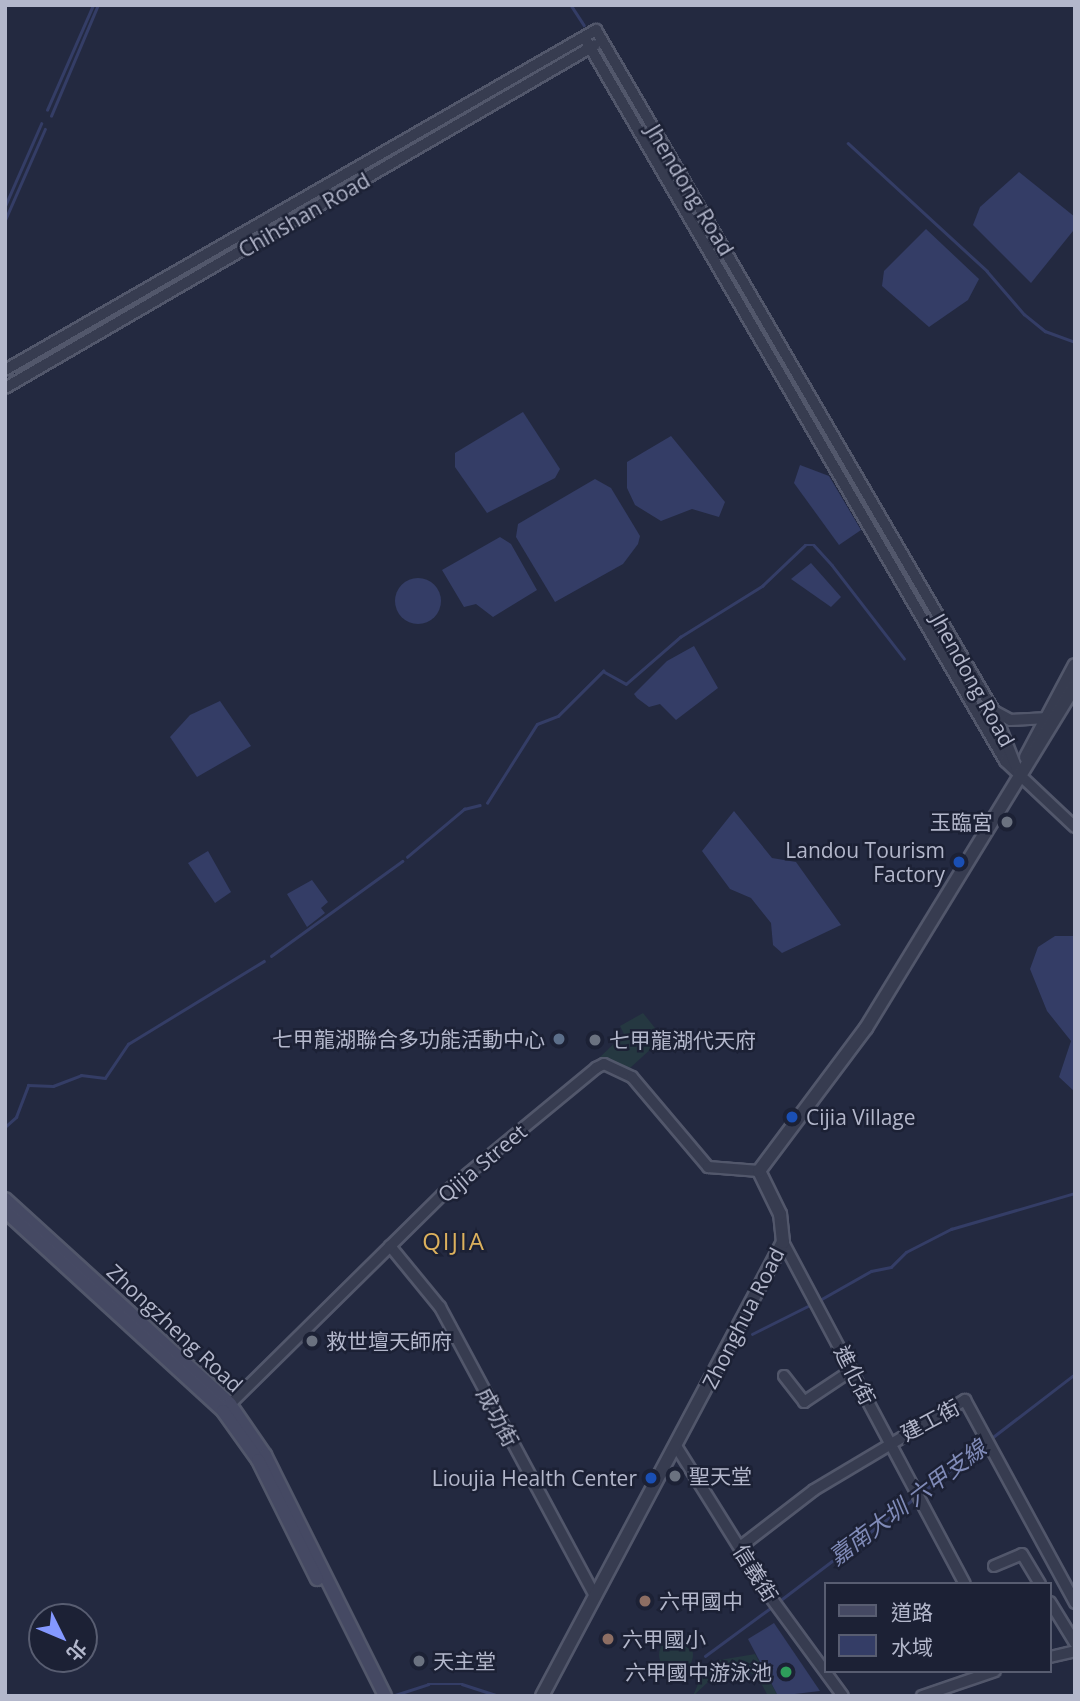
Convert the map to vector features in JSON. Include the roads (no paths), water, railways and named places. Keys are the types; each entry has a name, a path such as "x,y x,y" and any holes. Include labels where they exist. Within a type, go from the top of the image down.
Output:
{"main road":[{"name":"Zhongzheng Road","path":"5,1199 227,1407 265,1455 385,1696"},
{"name":"Zhongzheng Road","path":"5,1210 227,1407 258,1460 376,1696"}],"street":[{"name":"Chihshan Road","path":"5,370 596,30"},
{"name":"Jhendong Road","path":"596,30 994,711 1019,774"},
{"name":"Jhendong Road","path":"584,37 992,739 1019,774"},
{"name":"Chihshan Road","path":"5,388 602,40"},
{"path":"1019,774 1044,718 1075,665"},
{"path":"759,1171 866,1028 1075,685"},
{"path":"994,711 1010,720 1044,718"},
{"path":"1019,774 1075,827"},
{"name":"Qijia Street","path":"227,1407 462,1177 604,1065 632,1077 708,1167 759,1171"},
{"name":"Zhonghua Road","path":"542,1696 783,1242 780,1214 759,1171"},
{"name":"進化街","path":"783,1242 964,1582"},
{"name":"成功街","path":"390,1246 440,1307 595,1596"},
{"path":"784,1376 804,1402 852,1370"},
{"name":"建工街","path":"740,1547 889,1442 965,1399 990,1439 1075,1603"},
{"name":"信義街","path":"676,1446 740,1547 824,1669"},
{"path":"994,1566 1022,1554 1039,1582"},
{"path":"1052,1605 1075,1643"},
{"path":"1052,1657 1075,1651"},
{"name":"信義街","path":"827,1673 843,1696"},
{"path":"922,1696 989,1673"}],"water":[{"path":"1019,172 1075,217 1073,231 1031,283 973,225 980,207"},
{"path":"926,229 979,279 968,300 929,327 882,286 884,271"},
{"path":"523,412 560,469 555,478 487,513 455,467 455,453"},
{"path":"671,436 725,502 719,517 692,509 661,521 635,505 627,488 627,462"},
{"path":"800,465 829,476 861,530 839,545 794,483"},
{"path":"595,479 611,488 640,536 638,544 623,564 555,602 516,537 518,524"},
{"path":"500,537 511,544 537,590 493,617 476,604 464,607 442,570"},
{"path":"811,563 841,597 831,607 791,579"},
{"path":"418,578 434,585 441,601 434,617 418,624 402,617 395,601 402,585"},
{"path":"694,646 718,688 676,720 660,704 649,707 637,698 634,694 667,661"},
{"path":"220,701 251,746 197,777 170,737 190,715"},
{"path":"734,811 772,858 796,862 841,925 782,953 773,945 771,923 751,898 730,889 702,851"},
{"path":"208,851 231,892 215,903 188,863"},
{"path":"312,880 328,902 321,908 325,913 307,927 287,894"},
{"path":"1055,936 1075,936 1075,1092 1059,1077 1071,1041 1047,1011 1030,969 1038,947"},
{"name":"六甲國中游泳池","path":"774,1623 820,1691 778,1696 748,1639"}],"waterway":[{"path":"47,110 93,5"},
{"path":"51,116 98,5"},
{"path":"571,5 584,25"},
{"path":"608,63 712,243"},
{"path":"5,206 41,124"},
{"path":"5,220 45,129"},
{"path":"848,143 987,271 1024,314 1045,331 1075,342"},
{"path":"727,268 994,723"},
{"path":"487,803 537,724 558,716 603,671 626,684 680,637 762,586 805,545 814,545 832,565 904,658"},
{"path":"407,857 464,809 480,805"},
{"path":"271,956 402,861"},
{"path":"5,1127 16,1117 28,1085 53,1086 81,1075 105,1078 128,1044 264,961"},
{"path":"5,1142 5,1148"},
{"path":"818,1301 871,1271 891,1267 906,1252 951,1229 1075,1193"},
{"path":"752,1334 812,1304"},
{"name":"嘉南大圳 六甲支線","path":"989,1440 1075,1374"},
{"name":"嘉南大圳 六甲支線","path":"920,1494 984,1444"},
{"name":"嘉南大圳 六甲支線","path":"778,1602 915,1498"},
{"name":"嘉南大圳 六甲支線","path":"705,1656 773,1606"},
{"name":"嘉南大圳 六甲支線","path":"392,1696 428,1684 462,1684 500,1696"}],"place":[{"name":"玉臨宮","path":"1007,822"},
{"name":"Landou Tourism Factory","path":"959,862"},
{"name":"七甲龍湖聯合多功能活動中心","path":"559,1039"},
{"name":"七甲龍湖代天府","path":"595,1040"},
{"name":"Cijia Village","path":"792,1117"},
{"name":"救世壇天師府","path":"312,1341"},
{"name":"聖天堂","path":"675,1476"},
{"name":"Lioujia Health Center","path":"651,1478"},
{"name":"六甲國中","path":"645,1601"},
{"name":"六甲國小","path":"608,1639"},
{"name":"天主堂","path":"419,1661"},
{"name":"六甲國中游泳池","path":"786,1672"}],"district":[{"name":"QIJIA","path":"454,1241"}]}
